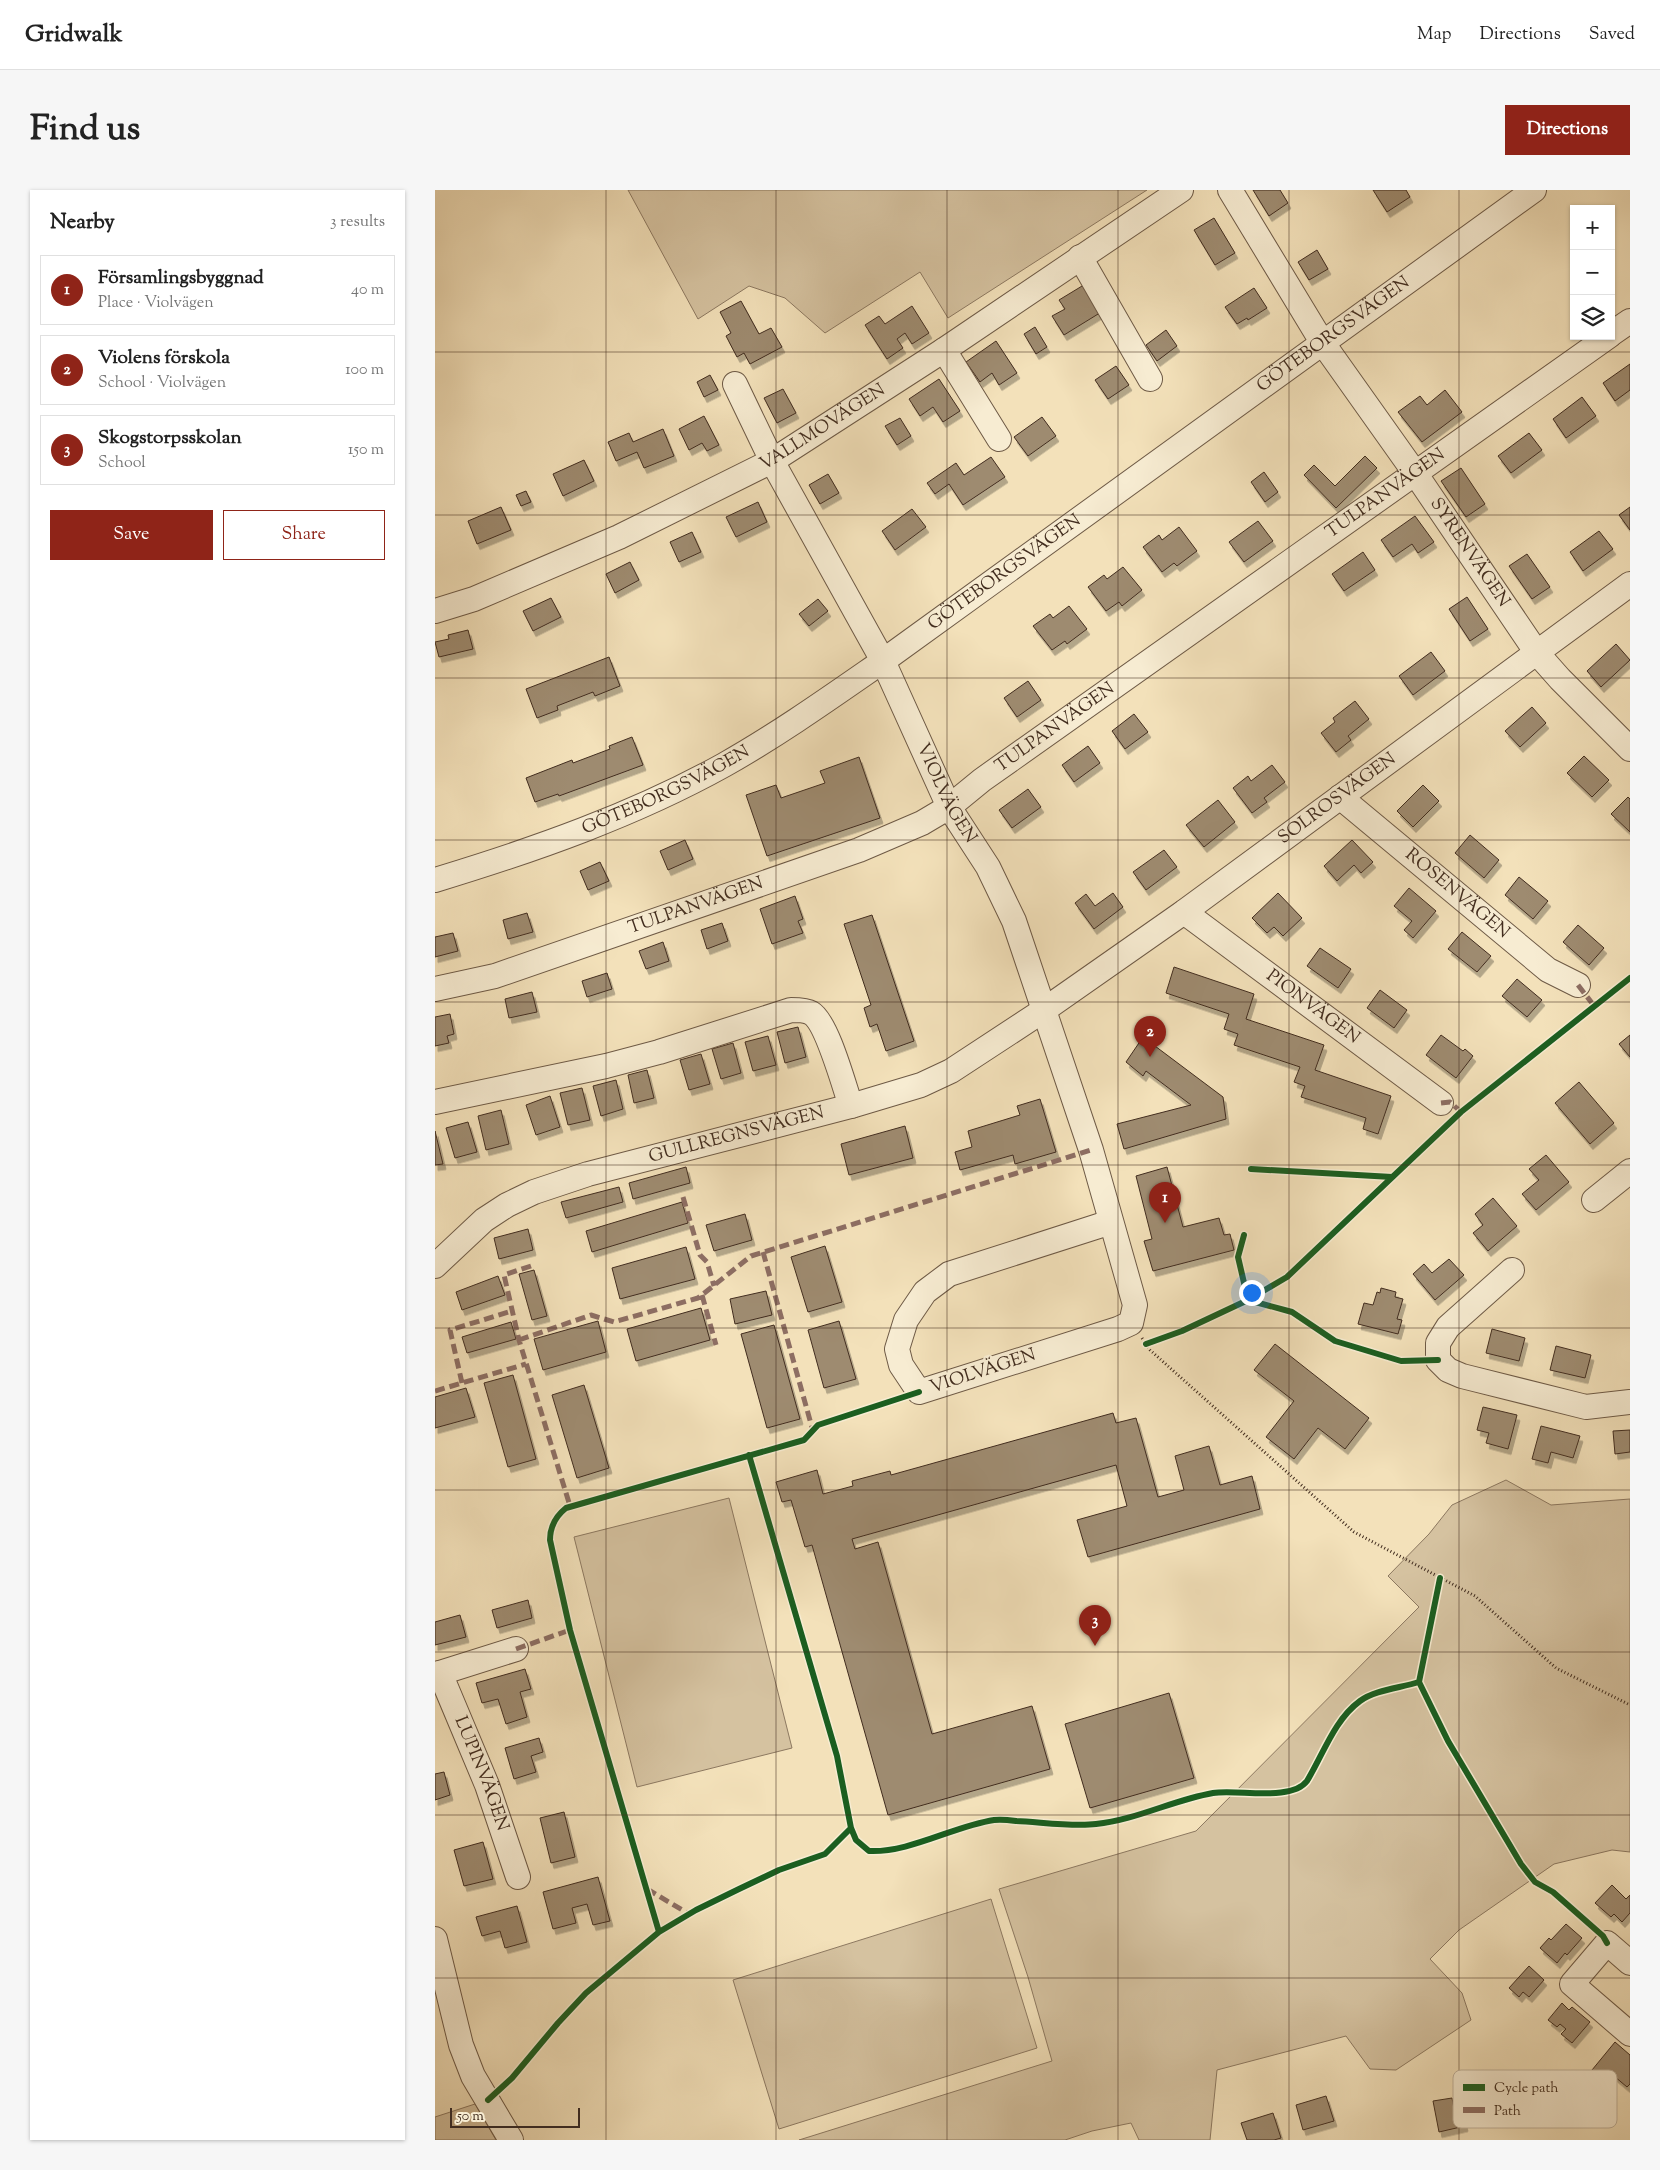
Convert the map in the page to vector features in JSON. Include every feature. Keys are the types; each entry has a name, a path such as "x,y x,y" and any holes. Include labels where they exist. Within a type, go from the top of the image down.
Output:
{"street":[{"name":"VALLMOVÄGEN","path":"435,612 474,599 619,537 773,461 944,350 1181,190"},
{"name":"SYRENVÄGEN","path":"1231,190 1322,342 1415,473 1537,653 1560,679 1630,749"},
{"name":"GÖTEBORGSVÄGEN","path":"435,880 499,860 611,819 650,802 724,765 807,713 1534,190"},
{"path":"1080,257 1149,379"},
{"name":"TULPANVÄGEN","path":"1615,332 1630,321"},
{"name":"TULPANVÄGEN","path":"435,989 495,976 859,850 922,823 949,807 982,780 1603,340"},
{"path":"944,350 999,439"},
{"name":"VIOLVÄGEN","path":"735,384 773,461 883,660 949,807 988,867 1014,921 1091,1150 1135,1305 1131,1323 1118,1329 919,1392 901,1365 897,1349 905,1320 925,1292 949,1274 1111,1222"},
{"name":"SOLROSVÄGEN","path":"1045,1010 1184,912 1630,584"},
{"name":"ROSENVÄGEN","path":"1340,797 1549,970 1578,985"},
{"name":"PIONVÄGEN","path":"1184,912 1441,1103"},
{"path":"435,1102 606,1066 791,1010 810,1012 825,1031 851,1106"},
{"name":"GULLREGNSVÄGEN","path":"435,1266 484,1220 507,1205 534,1192 588,1174 851,1106 934,1079 977,1055 1045,1010"},
{"path":"1594,1200 1630,1171"},
{"path":"1512,1270 1448,1327 1439,1343 1438,1360 1448,1370 1462,1376 1586,1407 1630,1402"},
{"name":"LUPINVÄGEN","path":"516,1649 438,1674 487,1785 518,1877"},
{"path":"435,1939 461,2046 473,2076 511,2140"},
{"path":"1626,2021 1572,1984 1607,1943 1630,1963"}],"path":[{"path":"1131,1323 1149,1350 1354,1532 1475,1596 1556,1668 1630,1705"}],"shaded area":[{"path":"628,190 1147,190 948,318 920,272 825,333 785,298 749,286 698,319"},
{"path":"1506,1480 1551,1505 1630,1499 1630,1852 1612,1850 1554,1864 1459,1930 1430,1959 1462,1993 1471,2020 1396,2070 1370,2069 1346,2036 1217,2070 1210,2140 1139,2140 1131,2123 1092,2131 1065,2140 799,2140 1052,2061 1028,1977 999,1889 1196,1831 1419,1607 1388,1576 1429,1534 1452,1505"},
{"path":"729,1498 792,1748 637,1787 574,1537"},
{"path":"991,1899 1037,2048 779,2129 733,1980"},
{"path":"475,2104 496,2140 435,2140 435,2117"}],"building":[{"path":"1253,190 1280,190 1288,203 1269,216"},
{"path":"1373,190 1406,190 1410,197 1387,212"},
{"path":"1214,218 1235,253 1215,265 1194,230"},
{"path":"1317,250 1328,269 1309,280 1298,262"},
{"path":"1087,283 1103,311 1064,335 1052,316 1065,309 1059,300"},
{"path":"1254,288 1267,308 1248,320 1247,318 1237,324 1225,307"},
{"path":"741,301 759,334 771,328 782,347 750,364 744,353 737,357 726,336 731,333 720,312"},
{"path":"912,306 929,333 912,344 905,333 897,339 903,348 887,359 865,325 879,316 885,324"},
{"path":"1035,327 1047,347 1036,354 1024,334"},
{"path":"1166,330 1177,346 1157,361 1146,345"},
{"path":"996,341 1017,373 999,385 992,373 980,382 966,362"},
{"path":"1630,364 1630,390 1615,401 1603,383"},
{"path":"1116,366 1129,385 1108,399 1095,380"},
{"path":"710,375 718,390 704,397 697,382"},
{"path":"939,379 960,411 943,422 933,407 920,416 909,399"},
{"path":"783,389 796,413 777,423 764,398"},
{"path":"1445,390 1462,412 1422,442 1398,412 1420,396 1427,405"},
{"path":"1582,397 1596,416 1566,438 1553,419"},
{"path":"704,416 719,445 707,451 702,443 689,450 679,429"},
{"path":"1042,417 1056,436 1028,456 1014,437"},
{"path":"900,418 911,436 897,445 885,426"},
{"path":"663,429 674,456 644,468 637,452 616,461 608,442 629,433 633,442"},
{"path":"1529,433 1542,450 1511,473 1498,456"},
{"path":"1365,456 1377,468 1336,508 1304,475 1314,465 1335,486"},
{"path":"991,457 1005,477 963,505 949,484 935,494 927,483 956,463 964,475"},
{"path":"584,460 594,481 563,496 553,474"},
{"path":"1461,468 1485,504 1466,517 1441,481"},
{"path":"1264,472 1278,492 1265,502 1251,482"},
{"path":"828,474 839,493 820,504 809,485"},
{"path":"526,491 531,502 521,506 516,495"},
{"path":"758,502 767,522 736,537 726,517"},
{"path":"501,507 511,530 477,544 468,521"},
{"path":"1630,507 1630,530 1619,515"},
{"path":"912,509 926,527 895,550 882,531"},
{"path":"1415,516 1434,542 1418,553 1412,544 1393,557 1381,540"},
{"path":"1258,521 1273,541 1244,562 1229,542"},
{"path":"1179,527 1197,551 1177,566 1174,563 1162,572 1143,547 1159,535 1162,540"},
{"path":"1599,531 1613,549 1583,571 1570,552"},
{"path":"692,532 701,552 679,562 670,542"},
{"path":"1363,552 1375,570 1344,591 1332,574"},
{"path":"1527,554 1550,587 1532,599 1509,566"},
{"path":"630,562 639,580 615,593 606,574"},
{"path":"1123,567 1142,590 1122,606 1119,602 1106,611 1088,587 1104,575 1107,579"},
{"path":"1467,597 1488,629 1470,641 1449,609"},
{"path":"551,598 561,617 533,631 523,611"},
{"path":"818,599 828,611 809,626 799,614"},
{"path":"1069,606 1087,629 1067,644 1065,641 1052,650 1033,626 1050,614 1053,618"},
{"path":"468,630 473,649 439,657 435,642 449,639 448,635"},
{"path":"1616,644 1630,660 1601,687 1587,671"},
{"path":"1431,652 1445,671 1413,695 1399,676"},
{"path":"609,657 620,686 595,696 593,692 557,706 558,710 537,718 526,689"},
{"path":"1028,681 1041,700 1017,717 1004,698"},
{"path":"1355,701 1369,719 1348,736 1351,740 1336,752 1321,733 1335,722 1333,718"},
{"path":"1532,707 1546,723 1520,747 1505,731"},
{"path":"1134,714 1148,732 1125,749 1112,731"},
{"path":"632,737 643,765 559,796 558,794 535,802 526,778 572,760 573,763 610,749 609,746"},
{"path":"1088,746 1100,763 1074,782 1062,765"},
{"path":"1584,756 1609,780 1592,797 1567,773"},
{"path":"859,757 880,818 767,856 746,795 776,785 781,798 825,783 820,771"},
{"path":"1272,765 1285,782 1264,798 1267,802 1252,813 1233,788 1248,776 1251,781"},
{"path":"1423,785 1439,801 1413,827 1397,811"},
{"path":"1028,789 1041,807 1012,828 999,810"},
{"path":"1628,797 1630,799 1630,832 1611,814"},
{"path":"1218,800 1235,822 1204,847 1186,825"},
{"path":"1470,835 1499,860 1484,878 1455,853"},
{"path":"685,840 693,859 668,870 660,851"},
{"path":"1352,840 1373,862 1361,873 1354,865 1337,881 1324,866"},
{"path":"1164,850 1177,867 1146,890 1133,872"},
{"path":"600,862 609,881 588,890 580,871"},
{"path":"1519,877 1548,901 1533,919 1505,895"},
{"path":"1409,888 1436,911 1413,938 1404,930 1412,921 1394,906"},
{"path":"1113,893 1123,907 1094,929 1075,903 1086,894 1095,906"},
{"path":"1278,893 1302,918 1283,936 1274,927 1267,933 1252,918"},
{"path":"795,896 803,919 798,921 803,933 772,944 760,909"},
{"path":"527,913 533,932 508,939 503,920"},
{"path":"872,915 914,1041 886,1051 877,1024 870,1027 864,1008 871,1005 844,924"},
{"path":"722,923 728,941 707,949 701,930"},
{"path":"1578,925 1604,948 1589,965 1563,942"},
{"path":"1462,932 1491,956 1477,972 1448,949"},
{"path":"453,933 458,951 435,957 435,937"},
{"path":"663,942 669,961 646,969 639,951"},
{"path":"1320,948 1351,969 1338,988 1307,966"},
{"path":"1174,967 1254,994 1246,1019 1324,1045 1315,1070 1391,1096 1378,1134 1363,1129 1366,1118 1301,1097 1305,1086 1294,1082 1300,1067 1234,1045 1238,1034 1224,1029 1229,1014 1166,993"},
{"path":"607,973 612,989 587,997 582,981"},
{"path":"1517,979 1542,1000 1527,1017 1502,996"},
{"path":"1380,990 1407,1010 1394,1028 1367,1008"},
{"path":"532,992 537,1012 509,1018 505,999"},
{"path":"450,1014 454,1034 447,1036 449,1043 435,1046 435,1017"},
{"path":"798,1027 806,1057 785,1063 777,1032"},
{"path":"1441,1035 1473,1056 1456,1078 1426,1055"},
{"path":"1630,1035 1630,1057 1619,1044"},
{"path":"768,1036 776,1065 753,1071 745,1042"},
{"path":"1143,1037 1223,1097 1226,1119 1124,1149 1117,1124 1191,1105 1146,1071 1143,1076 1126,1062"},
{"path":"733,1043 741,1073 721,1079 712,1049"},
{"path":"701,1054 710,1084 689,1090 680,1060"},
{"path":"647,1070 654,1098 634,1103 628,1075"},
{"path":"616,1080 623,1109 601,1116 593,1086"},
{"path":"1579,1082 1614,1123 1590,1144 1555,1103"},
{"path":"582,1088 590,1120 568,1125 560,1093"},
{"path":"550,1096 560,1127 536,1135 526,1105"},
{"path":"1040,1099 1056,1152 1015,1164 1013,1155 960,1170 955,1152 972,1147 968,1131 1020,1115 1017,1106"},
{"path":"501,1110 509,1144 486,1150 478,1116"},
{"path":"468,1122 477,1152 455,1158 446,1128"},
{"path":"905,1126 913,1158 849,1175 841,1144"},
{"path":"435,1131 443,1164 435,1165"},
{"path":"1546,1155 1569,1182 1536,1210 1522,1194 1539,1180 1529,1169"},
{"path":"686,1167 690,1183 633,1199 629,1183"},
{"path":"1167,1167 1183,1227 1219,1218 1224,1235 1230,1234 1234,1250 1153,1271 1144,1241 1152,1239 1136,1176"},
{"path":"619,1187 623,1202 566,1218 561,1202"},
{"path":"1493,1198 1517,1226 1488,1251 1473,1233 1483,1225 1475,1214"},
{"path":"682,1202 688,1223 592,1252 586,1231"},
{"path":"745,1214 752,1240 714,1251 706,1225"},
{"path":"528,1229 533,1250 499,1259 494,1238"},
{"path":"825,1246 842,1302 808,1312 791,1257"},
{"path":"686,1247 695,1279 620,1299 612,1268"},
{"path":"1449,1259 1464,1275 1435,1300 1413,1274 1424,1264 1432,1273"},
{"path":"534,1270 547,1316 532,1320 519,1274"},
{"path":"498,1276 505,1295 462,1310 456,1292"},
{"path":"1381,1288 1396,1292 1395,1297 1403,1299 1397,1319 1402,1320 1398,1334 1358,1324 1364,1303 1373,1305 1377,1292 1380,1293"},
{"path":"766,1291 772,1315 735,1324 730,1299"},
{"path":"701,1308 710,1340 636,1361 627,1329"},
{"path":"598,1321 606,1352 543,1370 534,1339"},
{"path":"839,1321 856,1379 824,1388 808,1330"},
{"path":"511,1322 516,1339 467,1353 462,1337"},
{"path":"774,1325 800,1419 767,1428 741,1334"},
{"path":"1492,1329 1525,1338 1519,1361 1486,1353"},
{"path":"1275,1344 1369,1418 1345,1449 1318,1428 1294,1459 1266,1437 1294,1401 1254,1370"},
{"path":"1556,1346 1591,1355 1585,1378 1550,1370"},
{"path":"513,1375 536,1459 508,1467 484,1383"},
{"path":"584,1385 609,1468 577,1478 552,1395"},
{"path":"466,1388 475,1417 435,1428 435,1397"},
{"path":"1483,1407 1517,1415 1508,1449 1486,1443 1489,1433 1477,1430"},
{"path":"1113,1413 1116,1423 1136,1418 1158,1497 1184,1490 1175,1456 1209,1446 1220,1485 1252,1476 1260,1509 1088,1557 1077,1520 1127,1506 1116,1465 852,1539 855,1549 878,1542 932,1734 1032,1706 1050,1769 888,1815 812,1545 805,1547 791,1500 782,1502 776,1482 817,1470 823,1494 853,1486 852,1481 890,1471 891,1475"},
{"path":"1541,1426 1580,1436 1573,1458 1551,1452 1548,1463 1532,1459"},
{"path":"1630,1430 1630,1452 1615,1454 1613,1431"},
{"path":"528,1600 532,1618 497,1628 492,1610"},
{"path":"460,1615 466,1637 435,1645 435,1622"},
{"path":"525,1669 531,1689 520,1692 527,1717 506,1724 498,1699 482,1703 476,1683"},
{"path":"1169,1693 1194,1778 1090,1808 1065,1724"},
{"path":"539,1738 543,1752 531,1756 536,1772 514,1779 505,1748"},
{"path":"444,1772 450,1795 435,1800 435,1774"},
{"path":"564,1812 575,1857 551,1863 540,1818"},
{"path":"483,1842 493,1879 464,1886 454,1850"},
{"path":"598,1877 610,1921 593,1925 587,1904 572,1908 576,1923 553,1929 543,1892"},
{"path":"1612,1885 1626,1899 1630,1895 1630,1913 1622,1922 1614,1914 1611,1917 1595,1903"},
{"path":"517,1906 527,1942 505,1948 500,1931 482,1936 476,1917"},
{"path":"1566,1924 1582,1938 1557,1963 1540,1948 1549,1938 1551,1940"},
{"path":"1529,1966 1544,1980 1529,1997 1523,1992 1519,1997 1509,1988"},
{"path":"1562,2003 1569,2010 1572,2007 1590,2022 1572,2043 1561,2034 1566,2029 1560,2024 1557,2027 1548,2020"},
{"path":"1615,2042 1630,2055 1630,2084 1627,2087 1617,2079 1617,2070 1592,2070"},
{"path":"1326,2096 1334,2121 1303,2130 1296,2105"},
{"path":"1452,2098 1453,2128 1456,2128 1439,2132 1433,2101"},
{"path":"1273,2113 1281,2138 1274,2140 1247,2140 1241,2123"}],"marked path":[{"path":"1578,985 1595,1007"},
{"path":"1441,1103 1450,1102 1461,1112"},
{"path":"519,1340 591,1315 614,1322 698,1298 751,1256 1091,1150"},
{"path":"683,1197 700,1255 707,1262 714,1286"},
{"path":"763,1252 813,1431"},
{"path":"531,1266 504,1275 519,1340 570,1506"},
{"path":"702,1295 716,1345"},
{"path":"462,1383 450,1330 512,1311"},
{"path":"435,1391 526,1364"},
{"path":"516,1649 570,1630"},
{"path":"647,1889 689,1914"}],"cycle path":[{"path":"1146,1344 1182,1331 1248,1300 1287,1277 1461,1112 1630,978"},
{"path":"1251,1169 1392,1177"},
{"path":"1244,1235 1238,1257 1248,1300 1292,1312 1335,1341 1401,1361 1438,1360"},
{"path":"659,1932 570,1630 550,1540 554,1522 566,1508 804,1440 818,1425 919,1392"},
{"path":"749,1455 837,1756 851,1828 856,1840 869,1851 900,1848 994,1820 1087,1825 1111,1822 1213,1793 1277,1793 1289,1791 1307,1781 1336,1728 1360,1701 1380,1692 1419,1682"},
{"path":"1440,1578 1419,1682 1448,1741 1521,1864 1535,1882 1553,1892 1603,1936 1607,1943"},
{"path":"488,2100 512,2078 586,1993 659,1932 696,1910 779,1870 825,1854 851,1828"}],"place":[{"name":"Violens förskola","path":"1150,1057"},
{"name":"Församlingsbyggnad","path":"1165,1223"},
{"name":"Skogstorpsskolan","path":"1095,1646"}]}
